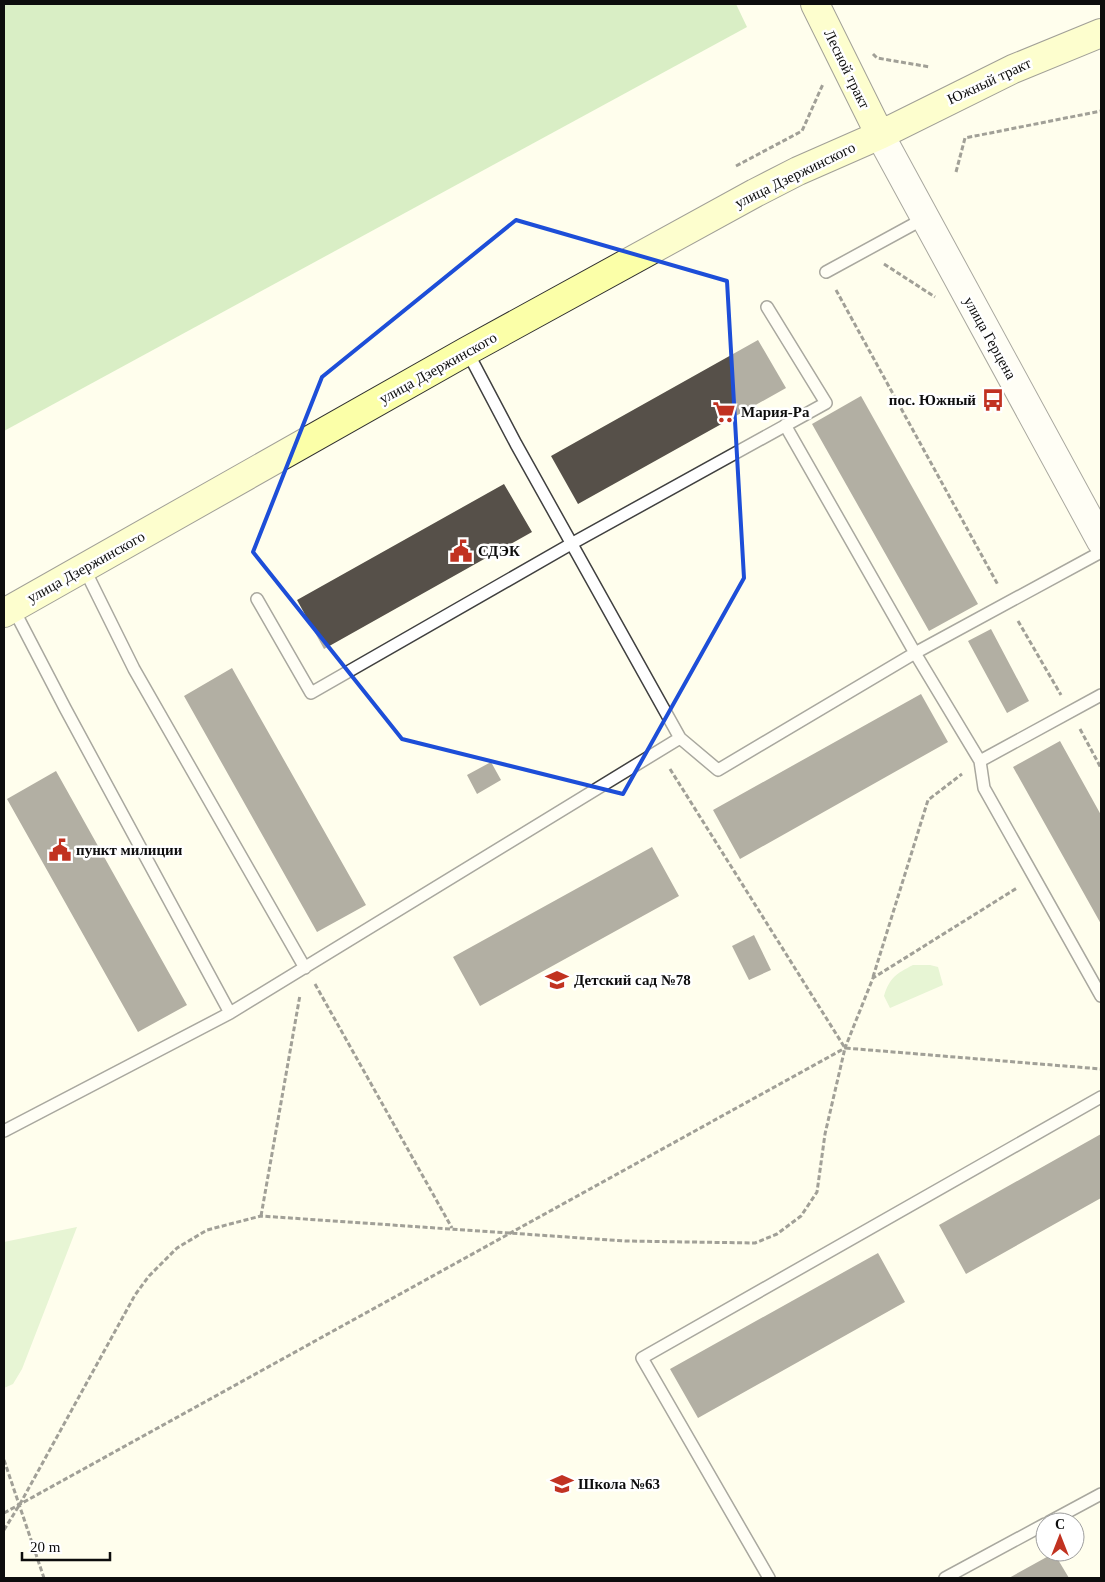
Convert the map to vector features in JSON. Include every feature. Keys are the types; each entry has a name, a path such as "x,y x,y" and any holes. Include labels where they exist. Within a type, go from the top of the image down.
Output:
{"main road":[{"name":"Лесной тракт","path":"815,4 880,135"},
{"name":"Южный тракт","path":"880,135 1013,69 1101,33"},
{"name":"улица Дзержинского","path":"8,611 467,352 755,193 805,168 880,135"}],"street":[{"name":"улица Герцена","path":"880,135 1101,541"}],"lane":[{"path":"826,272 925,218"},
{"path":"257,599 311,693 571,544 826,403 767,308"},
{"path":"467,352 571,544 680,738 718,770 915,653 1101,552"},
{"path":"785,425 915,653 980,761 984,788 1101,996"},
{"path":"84,568 134,669 305,968"},
{"path":"8,611 65,708 230,1013"},
{"path":"980,761 1101,695"},
{"path":"4,1131 230,1013 680,738"},
{"path":"769,1578 642,1358 1101,1097"},
{"path":"1068,1512 1101,1494"},
{"path":"945,1578 1035,1529"}],"path":[{"path":"870,51 877,58 930,68"},
{"path":"736,166 802,131 824,84"},
{"path":"956,172 965,138 1101,111"},
{"path":"865,251 942,302"},
{"path":"826,272 1008,604 1071,712 1101,768"},
{"path":"659,751 845,1048"},
{"path":"4,1530 135,1296 149,1276 177,1248 207,1230 261,1216 625,1241 755,1243 777,1234 801,1216 817,1192 825,1134 845,1048 873,978 928,800 980,761"},
{"path":"873,978 1034,877"},
{"path":"261,1216 305,968"},
{"path":"305,968 452,1228"},
{"path":"4,1513 845,1048 1101,1069"},
{"path":"4,1460 44,1578"}],"highlighted area":[{"path":"516,220 727,281 744,578 623,794 402,739 253,552 322,377"}],"green space":[{"path":"4,4 736,4 747,27 4,431"},
{"path":"913,965 938,967 943,985 890,1008 884,996 891,980"},
{"path":"77,1227 22,1369 13,1384 4,1388 4,1242"}],"building":[{"path":"758,340 786,388 578,504 551,456"},
{"path":"861,396 978,604 929,631 812,424"},
{"path":"504,484 532,532 324,649 297,600"},
{"path":"991,629 1029,701 1007,713 968,641"},
{"path":"232,668 366,905 317,932 184,696"},
{"path":"921,694 948,742 740,859 713,810"},
{"path":"1060,741 1101,815 1101,924 1013,767"},
{"path":"491,762 501,780 477,794 467,775"},
{"path":"56,771 187,1005 138,1032 7,799"},
{"path":"652,847 679,896 480,1006 453,957"},
{"path":"754,935 771,970 749,980 732,946"},
{"path":"1101,1134 1101,1198 966,1274 939,1225"},
{"path":"878,1253 905,1302 698,1418 670,1369"},
{"path":"1038,1562 1059,1562 1069,1578 1009,1578"}],"place":[{"name":"пос. Южный","path":"993,400"},
{"name":"Мария-Ра","path":"724,412"},
{"name":"СДЭК","path":"461,551"},
{"name":"пункт милиции","path":"60,850"},
{"name":"Детский сад №78","path":"557,980"},
{"name":"Школа №63","path":"562,1484"}]}
